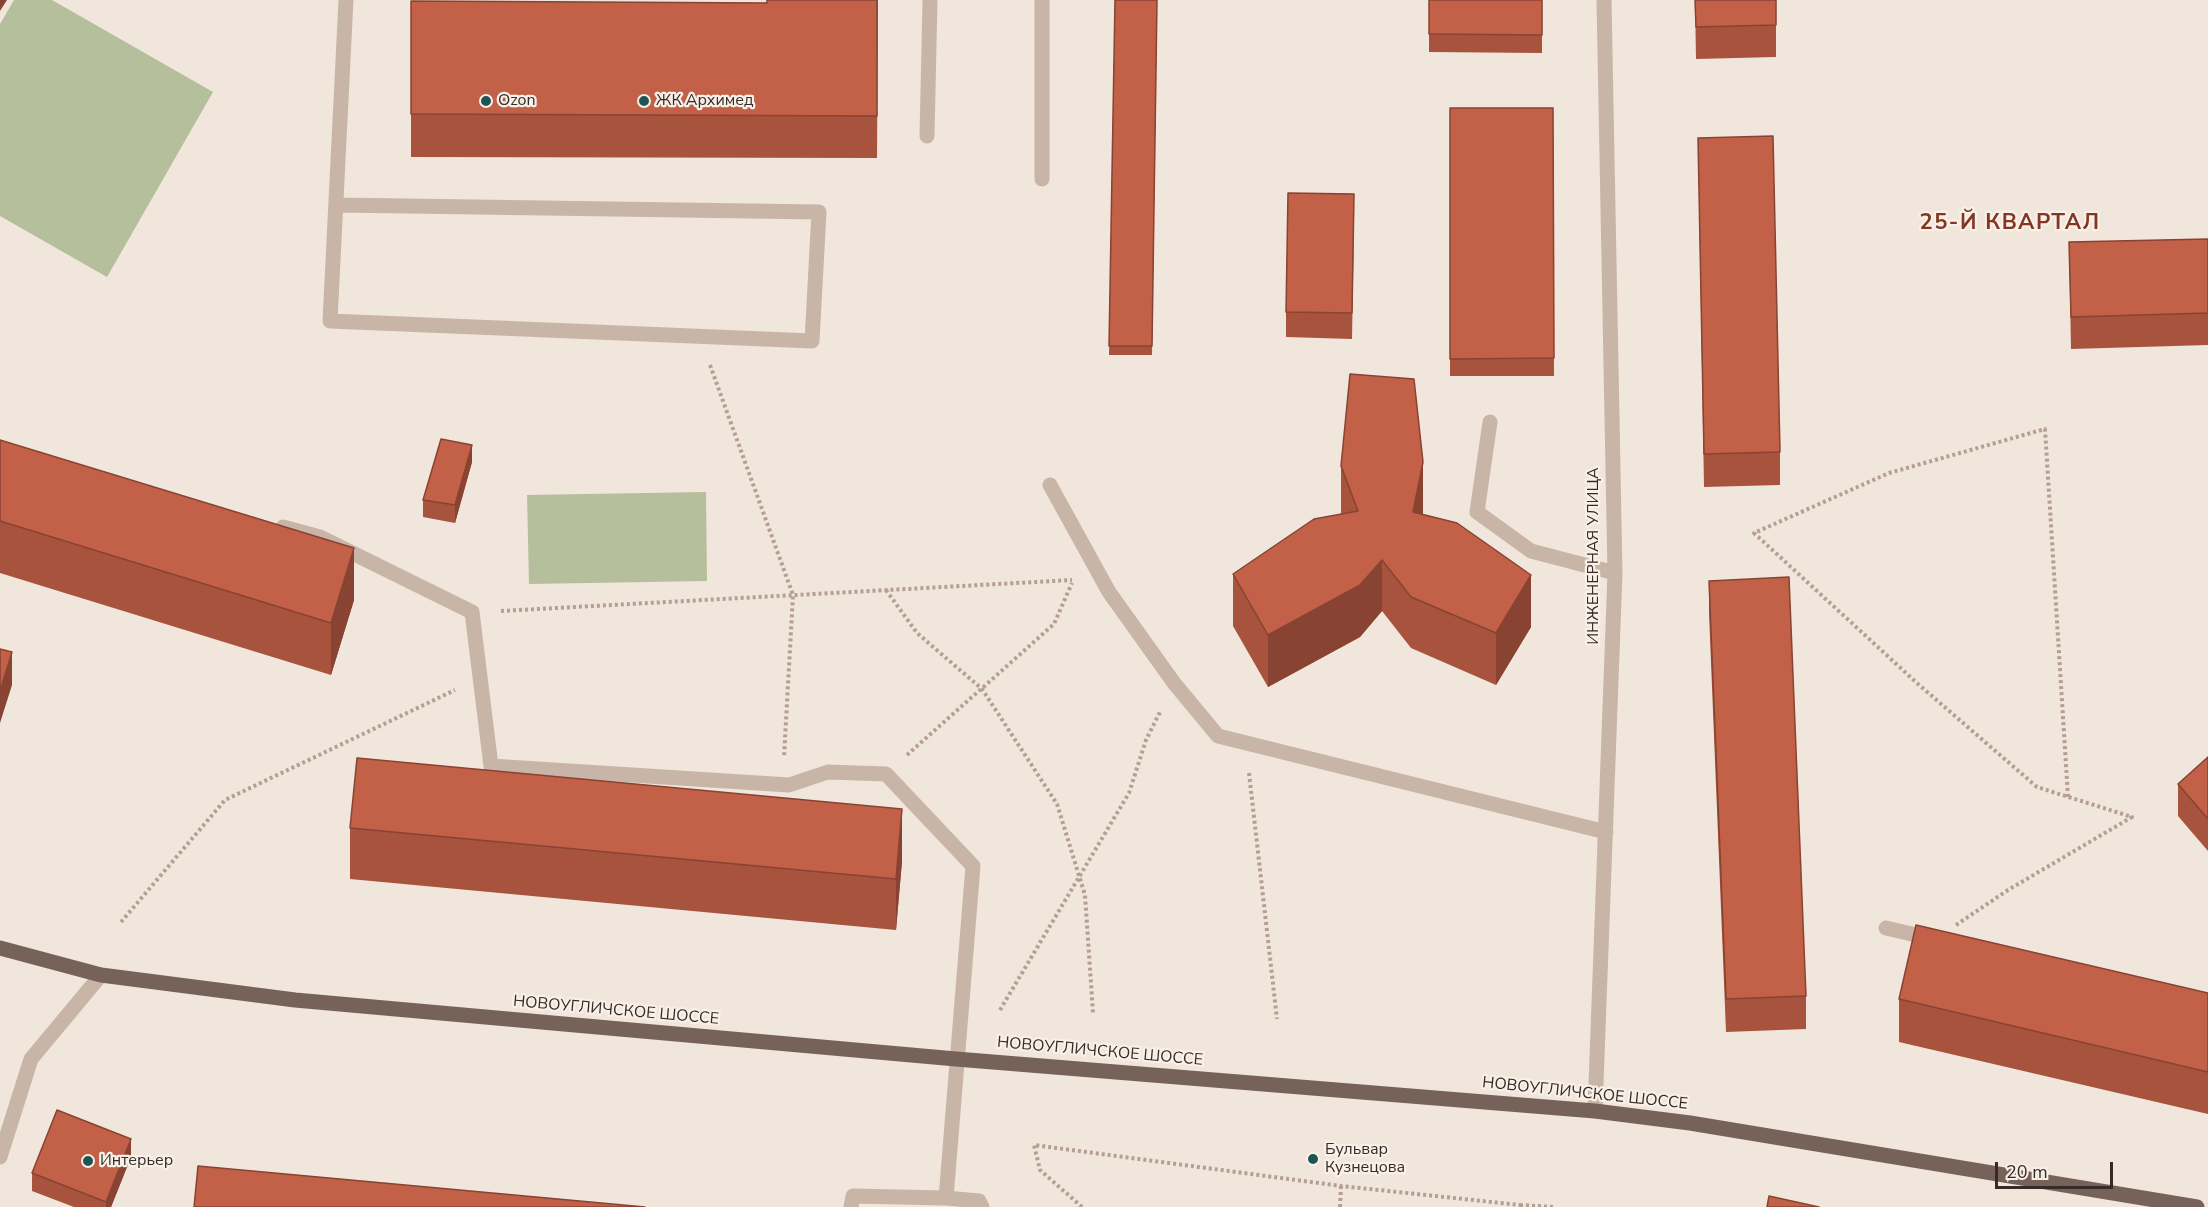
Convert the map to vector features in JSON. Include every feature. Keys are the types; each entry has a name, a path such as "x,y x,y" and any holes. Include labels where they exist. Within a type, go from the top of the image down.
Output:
{"main road":[{"name":"НОВОУГЛИЧСКОЕ ШОССЕ","path":"0,948 101,975 295,1000 956,1059 1595,1111 1690,1123 2197,1207"}],"street":[{"path":"337,205 819,212 812,341 330,321 346,0"},
{"path":"927,136 930,0"},
{"path":"1042,0 1042,179"},
{"name":"ИНЖЕНЕРНАЯ УЛИЦА","path":"1595,1111 1615,573 1604,0"},
{"path":"1490,422 1477,512 1531,550 1615,573"},
{"path":"1050,484 1109,592 1174,683 1218,736 1606,832"},
{"path":"263,522 320,537 472,612 491,766 782,785 789,785 828,772 886,774 974,866 946,1198"},
{"path":"1886,928 1941,940"},
{"path":"0,1157 31,1059 101,975"},
{"path":"851,1207 853,1196 946,1198 979,1201 982,1207"}],"path":[{"path":"700,336 794,595 782,785"},
{"path":"1941,940 2007,890 2132,817 2068,797 2037,787 1918,684 1754,533 1889,473 2045,429 2068,797"},
{"path":"472,612 1074,580 1054,624 886,774"},
{"path":"886,590 917,633 982,689 1057,804 1085,895 1093,1013"},
{"path":"121,922 225,800 480,678"},
{"path":"1000,1011 1129,793 1146,740 1174,683"},
{"path":"1245,742 1277,1019"},
{"path":"1082,1207 1040,1170 1034,1145 1341,1186 1521,1206 1554,1207"},
{"path":"1340,1207 1341,1186"}],"green space":[{"path":"14,0 52,0 213,92 107,277 0,216 0,24"},
{"path":"706,492 707,581 529,584 527,495"}],"building":[{"name":"ЖК Архимед","path":"767,0 877,0 877,116 411,114 411,1 767,3"},
{"path":"1115,0 1157,0 1152,346 1109,346"},
{"path":"1429,0 1542,0 1542,35 1429,34"},
{"path":"1695,0 1776,0 1776,25 1696,27"},
{"path":"1450,108 1553,108 1554,358 1450,359"},
{"path":"1773,136 1780,452 1704,454 1698,138"},
{"path":"1288,193 1354,194 1352,313 1286,312"},
{"path":"2208,239 2208,313 2071,317 2069,242"},
{"path":"1350,374 1414,379 1423,462 1413,512 1457,523 1531,575 1496,633 1411,597 1382,560 1360,585 1268,635 1233,574 1314,519 1358,511 1341,466"},
{"path":"441,439 472,445 455,505 423,500"},
{"path":"0,440 354,548 331,623 0,521"},
{"path":"1789,577 1806,996 1726,999 1709,581"},
{"path":"0,649 12,652 0,691"},
{"path":"2208,757 2208,819 2178,784"},
{"path":"357,758 902,809 896,879 350,828"},
{"path":"1916,925 2208,993 2208,1072 1899,999"},
{"path":"57,1110 131,1139 106,1202 32,1173"},
{"path":"198,1166 645,1207 194,1207"},
{"path":"1769,1196 1819,1207 1767,1207"}],"place":[{"name":"Ozon","path":"486,101"},
{"name":"ЖК Архимед","path":"644,101"},
{"name":"Бульвар Кузнецова","path":"1313,1159"},
{"name":"Интерьер","path":"88,1161"}],"district":[{"name":"25-Й КВАРТАЛ","path":"2010,224"}]}
